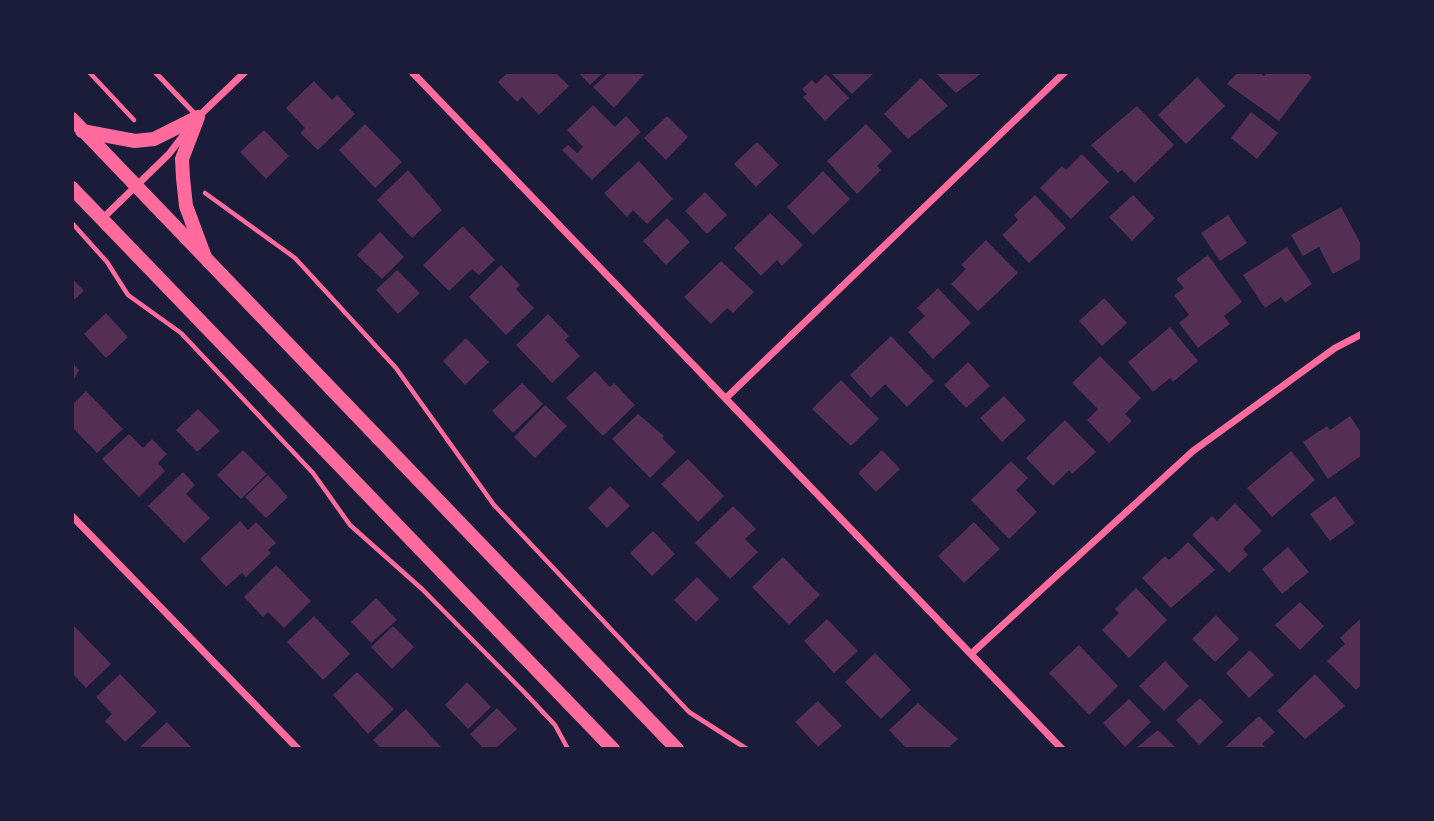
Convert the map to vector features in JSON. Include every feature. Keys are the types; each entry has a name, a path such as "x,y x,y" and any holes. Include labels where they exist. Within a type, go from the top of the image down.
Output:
{"main road":[{"path":"82,131 135,141 154,139 198,117"},
{"path":"198,117 182,159 183,178 186,206 207,262"},
{"path":"72,119 677,749"},
{"path":"72,187 613,749"}],"street":[{"path":"102,219 169,154 198,117 245,72"},
{"path":"412,72 727,397 1062,749"},
{"path":"727,397 1065,72"},
{"path":"971,654 1193,452 1335,348 1362,334"},
{"path":"72,516 298,749"}],"lane":[{"path":"155,72 198,117"}],"path":[{"path":"89,72 154,139"},
{"path":"183,178 295,258 396,368 494,505 689,712 747,749"},
{"path":"72,223 107,262 128,295 181,333 313,473 350,524 422,589 555,725 568,749"}],"building":[{"path":"508,72 555,72 569,86 539,115 522,97 517,102 498,82"},
{"path":"578,72 604,72 590,85"},
{"path":"609,72 645,73 614,108 593,87"},
{"path":"830,72 875,72 852,94"},
{"path":"935,72 983,72 956,93"},
{"path":"1238,72 1259,72 1264,76 1268,72 1306,72 1312,77 1279,121 1227,84"},
{"path":"826,74 849,98 825,121 803,97 807,94 802,89 812,80 816,84"},
{"path":"1197,77 1225,106 1186,144 1158,115"},
{"path":"921,78 948,106 908,139 884,114"},
{"path":"314,81 332,100 337,95 355,114 318,150 300,133 305,128 286,108"},
{"path":"593,105 615,127 626,116 641,132 592,180 562,150 568,145 577,153 583,147 567,130"},
{"path":"1137,106 1174,145 1135,183 1122,170 1118,173 1091,145"},
{"path":"1251,112 1278,133 1257,159 1231,138"},
{"path":"667,116 688,137 666,160 644,138"},
{"path":"365,124 402,162 375,188 339,150"},
{"path":"866,124 892,151 877,166 881,170 857,194 827,161"},
{"path":"264,130 289,156 266,179 240,152"},
{"path":"757,142 779,165 756,187 734,164"},
{"path":"1082,154 1109,182 1071,219 1040,188 1062,166 1066,170"},
{"path":"639,161 673,199 647,224 633,210 627,217 604,193"},
{"path":"408,170 442,210 412,238 377,200"},
{"path":"823,171 850,199 813,235 787,207"},
{"path":"705,192 727,215 707,234 685,211"},
{"path":"1035,195 1066,228 1029,263 1002,235 1018,220 1014,215"},
{"path":"1133,195 1155,218 1132,241 1109,217"},
{"path":"1341,207 1362,246 1362,258 1333,274 1319,247 1303,256 1291,235"},
{"path":"770,213 803,245 782,266 777,260 761,276 734,248"},
{"path":"1228,215 1247,243 1220,261 1201,233"},
{"path":"667,218 690,242 666,265 643,241"},
{"path":"463,226 495,260 479,275 472,269 449,291 423,265"},
{"path":"380,232 404,257 382,279 357,255"},
{"path":"986,240 1018,273 978,311 951,284 966,269 961,265"},
{"path":"1287,247 1312,284 1285,303 1281,297 1265,308 1243,275"},
{"path":"1208,255 1242,302 1224,316 1230,324 1198,348 1179,323 1189,315 1174,295 1184,288 1176,279"},
{"path":"721,261 754,292 733,313 727,308 711,324 684,297"},
{"path":"501,265 520,285 516,289 534,308 506,335 469,297"},
{"path":"397,270 420,293 398,314 376,290"},
{"path":"72,278 84,291 72,302"},
{"path":"938,288 971,323 933,359 908,332 925,316 917,308"},
{"path":"1104,298 1127,323 1102,346 1079,321"},
{"path":"106,313 128,337 106,358 84,334"},
{"path":"548,314 569,336 565,340 580,356 552,383 516,345"},
{"path":"1170,327 1198,361 1173,382 1170,378 1153,392 1128,362"},
{"path":"891,336 934,381 907,407 885,384 871,398 850,375"},
{"path":"466,338 489,362 465,385 443,361"},
{"path":"1100,356 1141,398 1125,414 1132,421 1109,443 1087,420 1098,409 1072,383"},
{"path":"72,362 79,370 72,383"},
{"path":"968,362 990,386 966,408 944,385"},
{"path":"595,371 610,387 614,383 635,405 603,436 566,398"},
{"path":"841,380 879,419 851,446 812,409"},
{"path":"522,383 543,404 513,433 492,411"},
{"path":"86,391 123,429 97,453 72,427 72,405"},
{"path":"1004,396 1026,420 1002,442 980,418"},
{"path":"545,405 567,426 535,458 514,437"},
{"path":"198,409 220,431 197,452 176,430"},
{"path":"638,414 664,436 662,438 676,452 650,478 612,439"},
{"path":"1350,416 1362,434 1362,455 1328,479 1303,442 1327,426 1330,430"},
{"path":"1065,420 1096,452 1072,474 1069,470 1053,486 1026,458"},
{"path":"129,434 143,448 152,439 167,454 158,463 165,471 139,497 102,459"},
{"path":"243,450 267,474 241,499 217,475"},
{"path":"882,450 900,469 876,492 858,473"},
{"path":"1291,451 1315,480 1272,517 1247,488"},
{"path":"688,459 724,496 698,522 661,484"},
{"path":"1011,461 1028,478 1016,490 1037,512 1009,539 971,500"},
{"path":"183,472 195,485 186,494 210,518 184,543 148,506"},
{"path":"268,475 288,497 266,518 245,497"},
{"path":"610,486 630,506 607,528 588,508"},
{"path":"1335,496 1355,523 1330,541 1310,514"},
{"path":"1235,503 1262,531 1243,549 1248,555 1229,573 1192,535 1212,516 1217,521"},
{"path":"733,506 756,529 745,539 758,552 730,579 695,543"},
{"path":"240,521 248,530 256,522 276,543 268,550 271,553 246,577 242,573 226,587 200,559"},
{"path":"974,522 1000,549 964,583 938,556"},
{"path":"653,531 675,554 652,576 630,553"},
{"path":"1188,542 1215,570 1171,608 1142,578 1165,556 1169,560"},
{"path":"1288,547 1309,572 1282,594 1262,569"},
{"path":"783,557 820,595 789,625 752,587"},
{"path":"276,565 311,601 284,628 268,612 263,617 244,597"},
{"path":"697,577 719,599 696,622 674,600"},
{"path":"1136,588 1167,620 1129,658 1102,630 1119,613 1115,609"},
{"path":"376,598 397,620 371,643 351,622"},
{"path":"1300,602 1324,626 1300,650 1275,625"},
{"path":"1216,615 1239,639 1215,662 1192,639"},
{"path":"314,616 350,654 323,680 287,642"},
{"path":"827,619 858,651 834,673 804,641"},
{"path":"1360,619 1362,684 1356,690 1327,661 1345,644 1340,638"},
{"path":"74,626 111,664 86,688 72,673"},
{"path":"393,626 414,647 392,669 371,647"},
{"path":"1079,645 1118,686 1089,715 1049,673"},
{"path":"1250,650 1274,675 1249,698 1226,673"},
{"path":"875,653 911,690 881,719 845,682"},
{"path":"1165,661 1189,686 1164,711 1139,686"},
{"path":"357,672 394,709 368,734 333,695"},
{"path":"120,674 157,712 125,742 105,721 112,714 96,697"},
{"path":"1315,674 1345,706 1305,739 1277,711"},
{"path":"467,682 491,707 468,729 445,705"},
{"path":"1200,698 1223,722 1199,745 1176,720"},
{"path":"1129,699 1151,722 1125,747 1103,723"},
{"path":"818,701 842,726 818,747 795,722"},
{"path":"918,703 958,739 947,749 907,749 889,730"},
{"path":"497,708 517,729 495,749 484,749 470,734"},
{"path":"406,709 441,747 439,749 382,749 373,740"},
{"path":"1259,716 1275,732 1262,744 1267,749 1223,749"},
{"path":"167,722 193,749 138,749"},
{"path":"1158,730 1175,747 1173,749 1135,749"}]}
